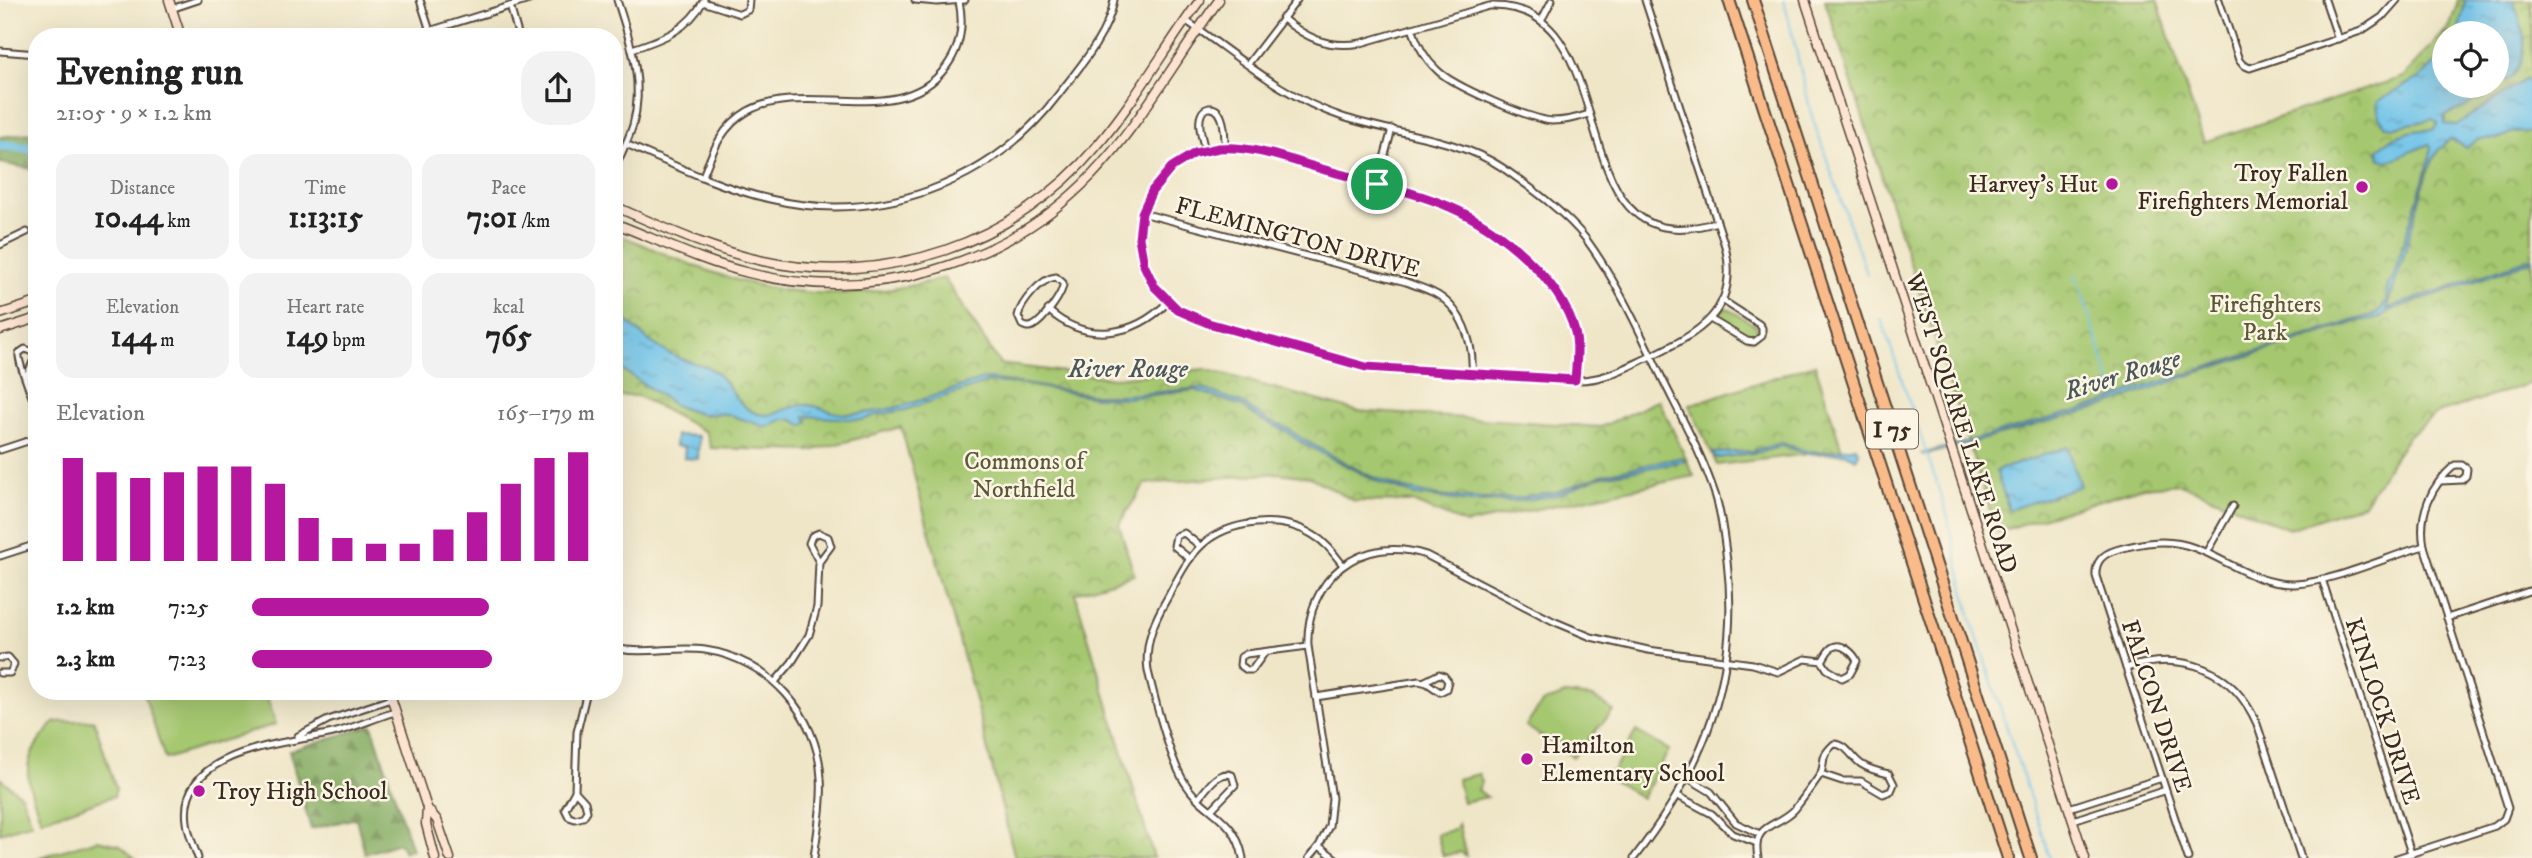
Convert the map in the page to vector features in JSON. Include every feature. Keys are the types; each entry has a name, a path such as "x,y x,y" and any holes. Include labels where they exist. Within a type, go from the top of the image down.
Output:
{"highway":[{"name":"I 75","path":"1729,0 2008,858"},
{"name":"I 75","path":"1753,0 2031,858"}],"main road":[{"path":"623,210 720,249 783,265 852,269 930,256 970,241 1015,218 1063,182 1103,139 1200,0"},
{"path":"623,227 713,262 785,281 834,284 889,280 952,265 1025,230 1074,192 1117,145 1219,0"},
{"name":"WEST SQUARE LAKE ROAD","path":"1805,0 2085,858"},
{"path":"170,4 178,28"},
{"path":"0,314 28,305"},
{"path":"0,330 28,321"},
{"path":"391,700 427,808 436,820 450,858"},
{"path":"427,808 426,824 435,858"}],"street":[{"path":"170,4 198,0"},
{"path":"421,0 429,28"},
{"path":"440,28 528,0"},
{"path":"617,0 638,77 638,99 623,151"},
{"path":"632,49 674,33 690,21 703,1 740,15 748,10 749,0"},
{"path":"703,176 716,144 726,129 743,114 759,106 784,102 892,99 914,93 932,82 947,66 958,43 962,0 915,0"},
{"path":"626,144 760,197 799,205 872,206 943,186 996,156 1037,121 1103,31 1114,0"},
{"path":"1248,64 1297,0"},
{"path":"1542,19 1552,0"},
{"path":"1575,380 1577,346 1571,322 1552,289 1524,257 1494,232 1459,211 1435,201 1253,150 1225,147 1205,150 1179,162 1164,174 1142,213 1139,238 1150,280 1168,302 1195,319 1366,367 1575,380 1600,379 1694,334 1710,319 1722,300 1727,281 1728,264 1717,222 1645,0"},
{"path":"2219,0 2238,60 2245,67 2338,39 2371,25 2390,10 2397,0"},
{"path":"2325,0 2338,39"},
{"path":"510,6 516,28"},
{"path":"1282,18 1305,36 1339,46 1361,43 1489,6 1518,8 1542,19 1560,37 1568,50 1616,190 1638,214 1655,224 1673,228 1697,228 1717,222"},
{"path":"1185,20 1293,94 1320,109 1457,147 1500,166 1543,198 1584,237 1617,287 1707,473 1720,513 1730,594 1726,660 1715,710 1688,778 1634,858"},
{"path":"1412,28 1429,61 1444,76 1461,86 1541,119 1568,120 1589,114"},
{"path":"0,51 28,53"},
{"path":"1205,150 1200,116 1209,108 1215,109 1221,116 1225,147"},
{"path":"1377,184 1392,129"},
{"name":"FLEMINGTON DRIVE","path":"1142,213 1406,282 1434,292 1463,324 1472,353 1472,373"},
{"path":"0,244 27,232"},
{"path":"1056,277 1063,283 1063,291 1048,310 1037,324 1030,327 1022,325 1018,319 1019,310 1045,280 1056,277"},
{"path":"1710,319 1747,341 1754,342 1762,336 1762,328 1758,322 1722,300"},
{"path":"1048,310 1076,328 1111,333 1138,325 1156,314 1168,302"},
{"path":"28,350 25,349 18,355 28,383"},
{"path":"26,377 28,373"},
{"path":"0,450 28,441"},
{"path":"2397,858 2496,826 2504,819 2508,808 2424,546 2424,511 2432,490 2455,464 2467,469 2462,480 2441,481"},
{"path":"2233,506 2206,553 2262,580 2295,584 2322,579 2424,546"},
{"path":"1243,858 1233,832 1184,781 1176,764 1150,679 1147,656 1152,628 1190,559 1200,547 1216,535 1237,527 1283,524 1315,536 1328,546 1343,565"},
{"path":"775,682 803,647 811,629 817,607 819,562 809,543 812,536 819,533 828,537 831,546 819,562"},
{"path":"1190,559 1176,549 1174,538 1184,533 1200,547"},
{"name":"FALCON DRIVE","path":"2188,858 2096,576 2097,565 2102,556 2148,542 2176,543 2206,553"},
{"path":"0,556 28,547"},
{"path":"1309,858 1319,846 1329,826 1332,798 1308,646 1309,621 1315,600 1329,578 1343,565 1377,551 1413,551 1436,560 1553,621 1623,645 1753,664 1778,672 1805,659 1822,661"},
{"name":"KINLOCK DRIVE","path":"2322,579 2411,853"},
{"path":"2447,618 2532,590"},
{"path":"1265,652 1252,670 1242,668 1240,660 1243,655 1308,646"},
{"path":"1836,646 1854,654 1857,661 1850,674 1842,678 1827,669 1822,661 1831,648 1836,646"},
{"path":"623,649 642,652 685,649 717,652 747,663 775,682 803,716 818,753 821,789 814,858"},
{"path":"0,658 8,657 14,664 10,673 0,673"},
{"path":"2126,668 2155,661 2186,663 2212,673 2236,691 2257,724 2301,858"},
{"path":"1316,697 1423,682 1439,674 1448,681 1446,689 1440,692 1423,682"},
{"path":"292,739 328,720 378,700"},
{"path":"575,791 585,802 587,811 583,817 575,819 569,817 565,809 575,791 577,732 585,700"},
{"path":"198,858 186,818 189,797 197,781 210,768 224,760 292,739 333,733 395,712"},
{"path":"1758,858 1759,838 1766,827 1792,812 1821,774 1823,757 1832,746 1838,743 1844,746 1861,764 1892,777 1894,784 1891,791 1882,794 1861,782 1842,781 1821,774"},
{"path":"1199,798 1222,774 1233,775 1235,785 1212,809"},
{"path":"1688,778 1711,792 1739,825 1759,838"},
{"path":"2069,808 2162,778"},
{"path":"2073,820 2166,790"},
{"path":"1678,796 1712,814 1733,834 1759,838"},
{"path":"1319,846 1335,858"}],"green space":[{"name":"Firefighters Park","path":"1825,0 2157,0 2204,142 2403,77 2432,46 2432,98 2509,98 2509,21 2452,21 2458,0 2532,0 2532,383 2438,413 2408,436 2364,504 2289,529 2181,484 2143,487 1997,532"},
{"path":"28,133 28,168 0,163 0,137"},
{"name":"Commons of Northfield","path":"623,237 727,277 794,291 869,292 944,278 1000,364 1114,378 1205,369 1357,411 1601,427 1659,400 1694,476 1466,524 1412,502 1354,501 1310,477 1278,473 1145,484 1119,524 1134,575 1075,593 1154,858 1015,858 901,427 811,451 711,448 706,432 638,396 623,396"},
{"path":"1727,308 1757,326 1758,335 1753,339 1748,338 1719,320 1718,315 1722,309"},
{"path":"1815,364 1842,450 1717,465 1689,405"},
{"path":"1565,694 1593,697 1613,711 1573,757 1526,726 1542,703"},
{"path":"146,700 268,700 276,724 165,759"},
{"path":"94,720 116,789 114,796 41,820 28,779 30,758 35,747 55,722"},
{"path":"372,725 412,850 404,852 399,843 365,854 356,818 311,829 289,751"},
{"path":"1636,731 1669,750 1642,798 1609,778"},
{"path":"1479,774 1482,783 1478,790 1487,797 1463,802 1457,779"},
{"path":"0,778 21,795 32,823 0,833"},
{"path":"1458,823 1466,856 1460,852 1443,856 1437,834 1454,830"},
{"path":"97,840 119,845 135,858 37,858"}],"water":[{"path":"2465,0 2513,0 2523,31 2524,49 2512,77 2509,79 2509,21 2461,21"},
{"path":"2432,66 2432,98 2484,98 2445,116 2444,124 2456,125 2497,98 2509,98 2509,90 2526,79 2532,86 2532,132 2511,133 2497,139 2478,139 2466,148 2450,139 2438,150 2427,173 2386,309 2532,258 2532,261 2389,311 2381,317 2360,321 2196,373 2098,408 1923,456 1921,454 2098,405 2135,390 2378,313 2386,301 2388,285 2392,280 2430,158 2431,146 2429,144 2389,161 2380,159 2378,150 2389,140 2411,132 2433,130 2438,123 2433,119 2395,127 2386,126 2379,117 2377,104 2422,76"},
{"path":"623,317 658,347 681,359 715,371 746,408 766,415 804,405 846,414 880,411 990,379 1096,395 1201,388 1242,403 1267,420 1289,429 1302,439 1368,475 1405,489 1438,496 1518,498 1556,492 1604,474 1682,457 1685,461 1599,477 1557,495 1518,501 1471,502 1415,495 1380,483 1300,442 1288,432 1263,421 1241,406 1195,390 1127,398 1095,397 1021,384 988,382 905,410 863,420 805,416 808,422 802,426 788,419 766,427 727,414 699,414 676,406 623,370"},
{"path":"676,435 699,436 698,459 684,458 685,447 675,446"},
{"path":"1781,443 1807,451 1823,452 1856,447 1859,453 1856,459 1845,453 1807,454 1782,446 1718,458 1714,457 1713,453 1752,451"},
{"path":"2067,447 2080,486 2009,510 1996,471"}],"waterway":[{"path":"1784,0 1812,117 1867,274"},
{"name":"River Rouge","path":"0,145 28,148"},
{"path":"2076,275 2112,387"},
{"path":"1881,318 1946,511 1970,616 2050,858"}],"place":[{"name":"Harvey's Hut","path":"2112,184"},
{"name":"Troy Fallen Firefighters Memorial","path":"2362,187"},
{"name":"Hamilton Elementary School","path":"1527,759"},
{"name":"Troy High School","path":"199,791"}],"route":[{"path":"1225,147 1244,148 1377,184 1459,211 1484,225 1518,251 1552,289 1567,312 1577,346 1575,380 1366,367 1190,317 1161,295 1150,280 1144,265 1139,238 1144,205 1164,174 1195,153 1225,147"}]}
